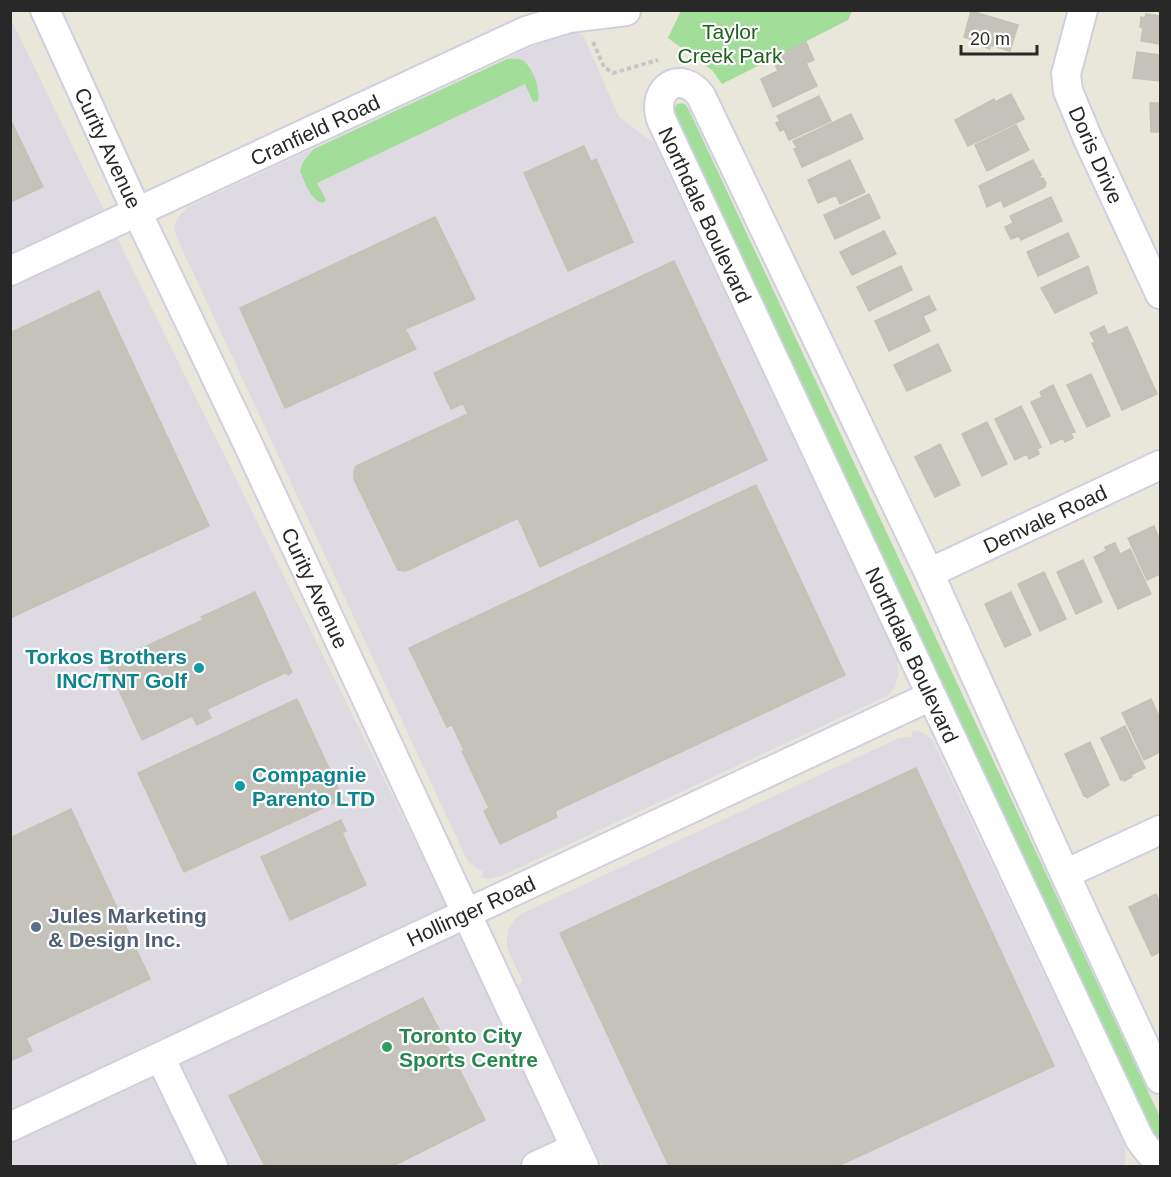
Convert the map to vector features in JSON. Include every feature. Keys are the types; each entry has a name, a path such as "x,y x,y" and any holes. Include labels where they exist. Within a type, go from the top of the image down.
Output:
{"street":[{"name":"Curity Avenue","path":"45,10 137,212 252,453 579,1157"},
{"name":"Doris Drive","path":"1083,10 1066,74 1068,91 1088,139 1161,294"},
{"name":"Cranfield Road","path":"10,271 526,31 569,18 626,11"},
{"name":"Northdale Boulevard","path":"1161,1079 1065,874 929,573 701,96 690,85 682,83 669,86 663,90 660,97 658,111 661,119 1140,1140 1150,1153 1161,1157"},
{"name":"Denvale Road","path":"929,573 1161,465"},
{"name":"Hollinger Road","path":"10,1127 931,696"},
{"path":"1065,874 1161,830"},
{"path":"160,1057 213,1167"},
{"path":"536,1167 579,1157"}],"path":[{"path":"582,16 604,67 608,71 613,73 663,59"}],"shaded area":[{"path":"10,17 125,254 575,1166 11,1166"},
{"path":"568,30 583,35 619,117 654,143 897,659 898,675 895,687 887,696 501,876 487,879 481,877 483,872 468,862 176,236 174,225 188,207"},
{"path":"913,730 932,739 1124,1143 1126,1159 1124,1166 602,1166 517,985 523,982 507,948 508,930 514,920 523,913 899,738 911,737"}],"green space":[{"name":"Taylor Creek Park","path":"681,11 852,11 848,20 722,84 712,70 668,38"},
{"path":"507,59 520,59 529,67 537,85 538,101 533,102 525,84 317,183 326,200 323,203 311,194 300,171 303,162 314,149"},
{"path":"682,103 689,110 1160,1117 1160,1139 1152,1136 673,111 677,104"}],"building":[{"path":"971,11 1018,25 1010,51 990,45 990,49 984,47 985,44 964,37"},
{"path":"1146,14 1160,16 1160,44 1141,41 1143,28 1140,27 1141,17 1145,18"},
{"path":"806,42 814,60 806,63 817,86 773,107 761,79 778,71 772,58"},
{"path":"1137,52 1160,55 1160,81 1133,78"},
{"path":"1011,94 1024,119 968,146 955,120 994,99 995,102"},
{"path":"819,96 831,121 789,140 784,129 780,131 776,123 780,121 777,116"},
{"path":"1150,103 1160,103 1160,132 1151,132"},
{"path":"851,114 863,139 802,167 793,141"},
{"path":"10,119 43,187 10,202"},
{"path":"1016,125 1029,150 987,171 975,145"},
{"path":"584,146 591,162 596,159 633,242 568,271 524,173"},
{"path":"850,160 865,192 840,204 836,195 818,203 808,180"},
{"path":"1033,160 1041,175 1039,176 1046,183 1045,187 1004,207 1001,200 987,207 979,186"},
{"path":"869,194 880,218 835,239 824,215"},
{"path":"1051,197 1062,221 1021,240 1019,236 1011,239 1005,227 1013,223 1010,216"},
{"path":"435,217 475,299 405,329 416,349 285,408 240,308"},
{"path":"884,231 896,254 852,275 840,252"},
{"path":"1068,233 1079,257 1038,276 1027,252"},
{"path":"674,261 767,460 540,567 518,518 408,570 398,570 354,479 354,471 356,466 468,414 463,403 451,409 434,373"},
{"path":"901,266 912,290 869,311 857,287"},
{"path":"1088,266 1097,293 1055,313 1041,288"},
{"path":"99,291 209,526 10,618 10,333"},
{"path":"929,296 936,310 923,316 930,331 889,351 875,321"},
{"path":"1104,326 1108,335 1127,327 1157,394 1122,410 1092,343 1095,342 1090,333"},
{"path":"938,344 951,371 907,391 894,365"},
{"path":"1091,374 1110,416 1087,427 1067,385"},
{"path":"1053,385 1075,432 1071,433 1073,438 1065,442 1063,438 1051,444 1031,402 1042,397 1040,392"},
{"path":"1021,406 1041,447 1037,449 1039,454 1029,459 1027,454 1015,460 995,419"},
{"path":"987,422 1007,464 982,476 962,434"},
{"path":"940,444 960,485 935,497 915,457"},
{"path":"756,485 845,675 555,811 557,817 500,844 484,811 489,808 462,751 464,750 452,725 447,727 409,648"},
{"path":"1154,526 1160,541 1160,574 1147,580 1128,538"},
{"path":"1115,543 1120,554 1130,549 1151,594 1118,609 1094,557 1106,551 1105,547"},
{"path":"1083,560 1102,602 1076,614 1057,572"},
{"path":"1044,572 1066,619 1040,631 1018,584"},
{"name":"Torkos Brothers INC/TNT Golf","path":"255,592 292,672 288,675 287,672 207,709 211,718 197,725 192,716 142,740 107,664 203,620 201,617"},
{"path":"1011,592 1031,635 1005,647 985,604"},
{"name":"Compagnie Parento LTD","path":"297,699 343,799 184,872 138,773"},
{"path":"1151,699 1160,718 1160,752 1144,760 1122,713"},
{"path":"1125,726 1145,768 1124,781 1121,780 1101,738"},
{"path":"1090,742 1109,785 1087,798 1065,754"},
{"path":"916,768 1054,1066 838,1166 669,1166 560,933"},
{"path":"71,809 150,979 26,1038 32,1051 10,1061 10,838"},
{"path":"341,820 346,831 342,833 366,885 290,920 261,857"},
{"path":"1156,894 1160,903 1160,952 1152,956 1129,907"},
{"name":"Toronto City Sports Centre","path":"423,998 485,1120 393,1166 265,1166 229,1096"}],"place":[{"name":"Torkos Brothers INC/TNT Golf","path":"199,668"},
{"name":"Compagnie Parento LTD","path":"240,786"},
{"name":"Jules Marketing & Design Inc.","path":"36,927"},
{"name":"Toronto City Sports Centre","path":"387,1047"}]}
